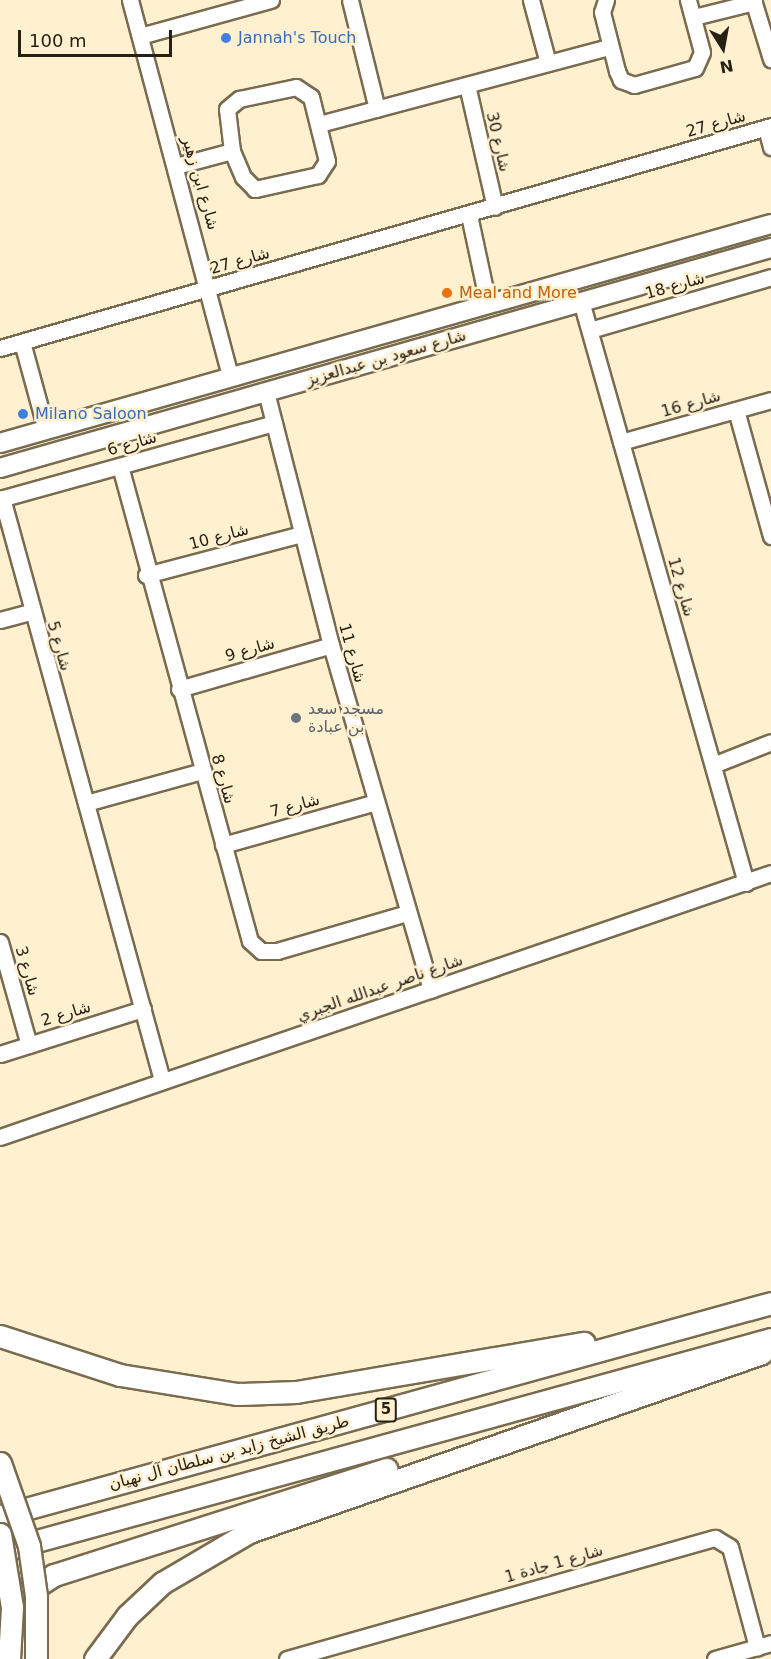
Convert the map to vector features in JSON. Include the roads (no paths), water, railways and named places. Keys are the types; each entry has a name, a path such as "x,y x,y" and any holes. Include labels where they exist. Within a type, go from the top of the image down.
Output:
{"highway":[{"name":"طريق الشيخ زايد بن سلطان آل نهيان","path":"0,1516 771,1303"},
{"path":"0,1328 120,1375"},
{"path":"0,1336 120,1375 237,1394 296,1392 682,1328"},
{"name":"طريق الشيخ زايد بن سلطان آل نهيان","path":"0,1551 771,1339"},
{"path":"95,1659 145,1598 198,1557 249,1532 522,1433 771,1350"},
{"path":"0,1620 23,1595 87,1562 347,1480 522,1433"},
{"path":"0,1463 29,1546 36,1596 36,1659"},
{"path":"0,1534 12,1607 9,1659"}],"main road":[{"name":"شارع سعود بن عبدالعزيز","path":"0,443 766,225"},
{"path":"766,225 754,237 767,249"},
{"path":"734,234 743,244 739,257"},
{"name":"شارع سعود بن عبدالعزيز","path":"0,468 767,249"}],"street":[{"name":"شارع ابن زهير","path":"130,0 210,288 230,377"},
{"path":"140,36 270,0"},
{"path":"350,0 377,109"},
{"path":"531,0 548,63"},
{"path":"606,0 602,12 609,47 627,85 688,72 702,52 688,0"},
{"path":"694,17 753,1 766,25 771,59"},
{"path":"320,124 609,47"},
{"name":"شارع 30","path":"467,85 495,207"},
{"path":"296,87 311,97 320,124 327,161 318,175 255,189 243,177 232,151 225,118 239,99 296,87"},
{"name":"شارع 27","path":"0,348 469,215 768,127 771,147"},
{"path":"176,166 232,151"},
{"path":"469,215 488,304"},
{"name":"شارع 18","path":"590,330 771,277"},
{"name":"شارع 12","path":"581,301 746,883"},
{"path":"22,342 46,430"},
{"name":"شارع 11","path":"266,392 331,645 431,990"},
{"name":"شارع 16","path":"621,442 771,400"},
{"path":"736,410 771,536"},
{"name":"شارع 6","path":"1,499 274,423"},
{"name":"شارع 8","path":"120,466 146,575 250,941 261,951 277,951 407,913"},
{"name":"شارع 5","path":"1,499 30,612 86,803 162,1080"},
{"name":"شارع 10","path":"146,575 301,534"},
{"path":"0,620 30,612"},
{"name":"شارع 9","path":"179,689 331,645"},
{"path":"713,765 771,742"},
{"path":"86,803 202,771"},
{"name":"شارع 7","path":"223,844 376,802"},
{"name":"شارع ناصر عبدالله الجبري","path":"0,1137 771,873"},
{"name":"شارع 3","path":"0,942 29,1044"},
{"name":"شارع 2","path":"0,1054 143,1009"},
{"name":"شارع 1 جادة 1","path":"287,1659 715,1538 730,1548 764,1645"},
{"path":"715,1659 764,1645"}],"place":[{"name":"Jannah's Touch","path":"226,38"},
{"name":"Meal and More","path":"447,293"},
{"name":"Milano Saloon","path":"23,414"},
{"name":"مسجد سعد بن عبادة","path":"296,718"}]}
